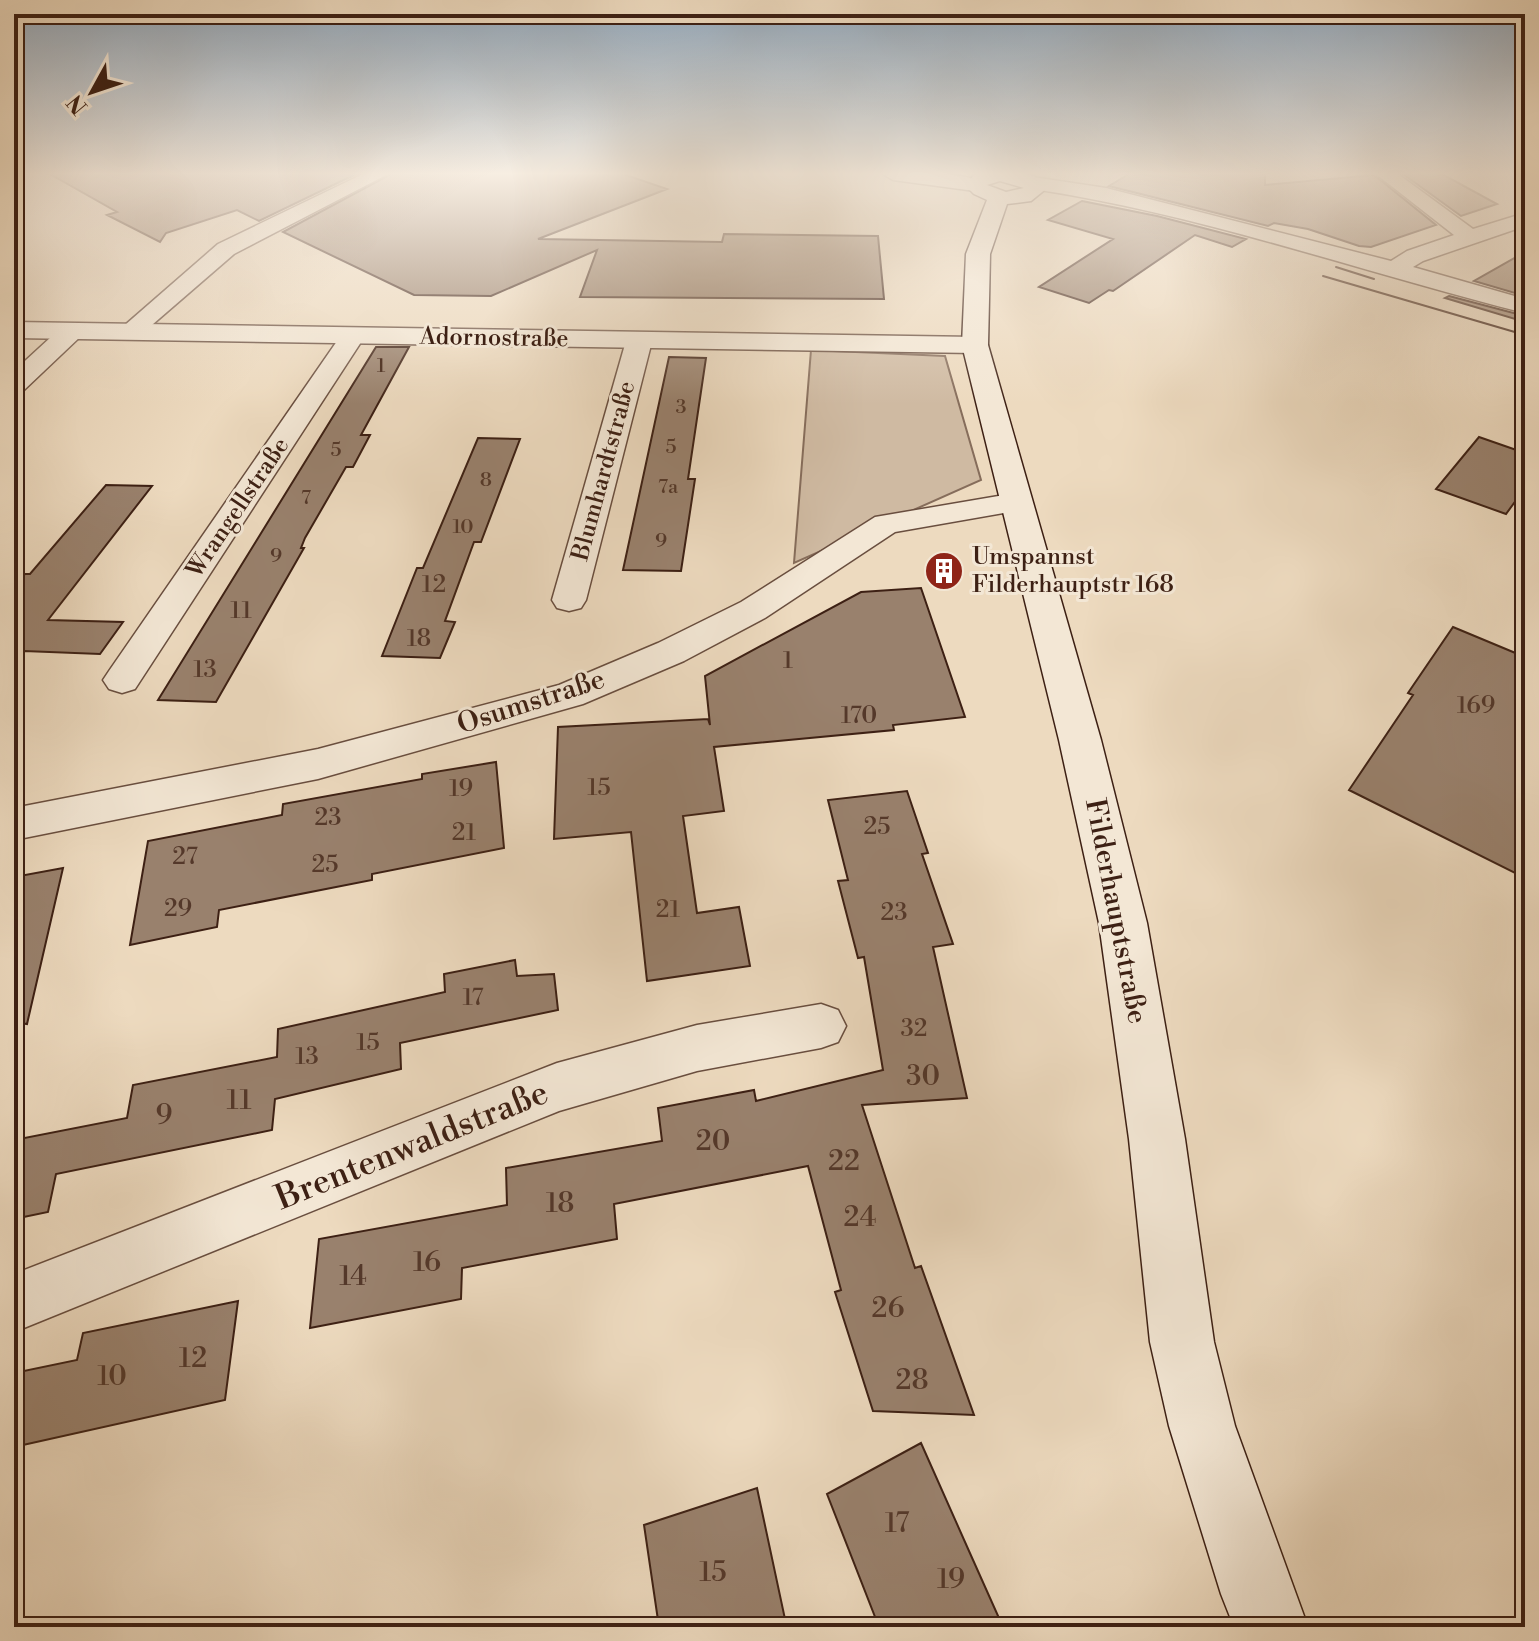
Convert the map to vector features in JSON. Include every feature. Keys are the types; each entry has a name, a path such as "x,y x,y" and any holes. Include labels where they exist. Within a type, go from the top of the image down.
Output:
{"main road":[{"name":"Filderhauptstraße","path":"979,251 975,345 1080,740 1123,923 1157,1139 1182,1342 1202,1426 1257,1594 1271,1627"},
{"name":"Adornostraße","path":"14,330 975,345"}],"street":[{"path":"129,332 224,251"},
{"path":"1327,251 1525,306"},
{"path":"1396,268 1431,251"},
{"path":"14,385 72,331"},
{"name":"Wrangellstraße","path":"122,680 353,336"},
{"name":"Blumhardtstraße","path":"569,600 639,341"},
{"name":"Osumstraße","path":"14,824 318,764 570,695 671,652 753,610 886,524 1016,502"},
{"name":"Brentenwaldstraße","path":"14,1303 557,1087 697,1048 821,1026"}],"shaded area":[{"path":"811,350 945,356 981,480 794,563"}],"building":[{"path":"322,251 596,251 491,296 414,295"},
{"path":"597,251 879,251 884,299 580,297"},
{"path":"1095,251 1172,251 1113,291 1109,290 1089,303 1039,287"},
{"path":"1525,252 1525,296 1474,281"},
{"path":"1449,296 1525,316 1525,322 1445,298"},
{"path":"376,347 409,347 361,435 370,435 353,467 346,467 305,538 301,548 304,548 216,702 158,700"},
{"path":"669,357 706,358 688,479 695,479 681,571 623,570"},
{"path":"1479,437 1525,453 1525,488 1506,514 1436,489"},
{"path":"478,438 520,439 481,542 474,542 445,621 455,622 440,658 382,656 417,568 423,568"},
{"path":"106,485 152,486 48,620 123,622 100,654 24,651 14,664 14,588 25,574 30,574"},
{"path":"921,588 965,717 893,725 894,730 714,747 724,811 683,816 697,913 739,907 750,966 647,981 631,832 554,839 558,727 708,719 710,725 705,676 861,592"},
{"path":"1453,627 1525,657 1525,878 1349,790 1413,695 1408,693"},
{"path":"496,762 504,848 372,874 372,880 219,910 217,927 130,945 148,841 282,815 283,804 422,779 422,774"},
{"path":"907,791 928,853 922,854 953,944 933,947 967,1098 862,1105 915,1268 921,1266 974,1415 873,1411 835,1292 841,1290 808,1166 614,1204 617,1239 462,1268 461,1299 310,1328 319,1239 507,1205 506,1168 662,1141 658,1108 754,1090 756,1101 883,1070 864,957 858,958 838,881 848,880 828,800"},
{"path":"63,868 27,1024 14,1022 14,877"},
{"path":"515,960 517,976 554,974 558,1010 400,1043 401,1069 275,1099 272,1130 56,1174 48,1212 14,1219 14,1140 127,1118 133,1085 277,1057 278,1029 445,992 444,974"},
{"path":"238,1301 225,1400 14,1447 14,1373 77,1360 83,1333"},
{"path":"921,1443 1003,1627 879,1627 827,1494"},
{"path":"757,1488 785,1619 763,1627 659,1627 644,1525"}],"tram line":[{"path":"1336,267 1374,279"},
{"path":"1323,276 1525,335"}],"place":[{"name":"Umspannst Filderhauptstr 168","path":"944,571"}]}
